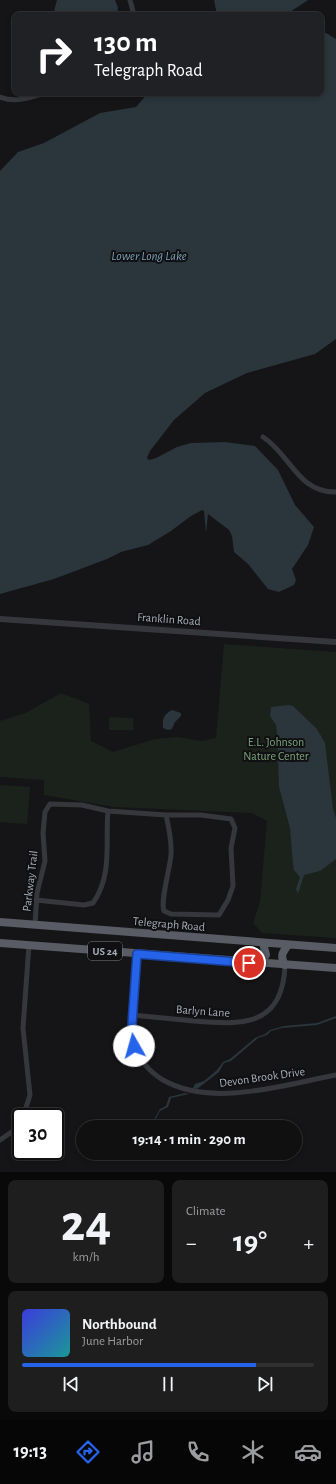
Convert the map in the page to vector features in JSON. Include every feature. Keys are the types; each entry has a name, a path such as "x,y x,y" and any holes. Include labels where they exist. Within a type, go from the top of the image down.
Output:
{"highway":[{"name":"Telegraph Road","path":"0,922 263,944 336,948"},
{"name":"US 24","path":"0,943 336,968"},
{"path":"261,963 266,954 263,944"},
{"path":"285,965 282,960 282,954 288,945"}],"street":[{"path":"130,0 133,12"},
{"path":"0,97 11,100 22,100 35,96"},
{"path":"263,437 271,442 306,483 320,490 336,492"},
{"name":"Franklin Road","path":"0,619 336,642"},
{"name":"Parkway Trail","path":"35,925 36,900 45,861 43,833 47,807 53,803 82,805 108,811 166,815 224,816 233,821 235,828 231,848 233,886 228,900 219,915 171,914 164,911 162,902 169,875 171,846 166,815"},
{"path":"36,900 84,905 93,903 108,861 106,835 108,811"},
{"path":"26,1108 30,1095 23,1028 29,945"},
{"name":"Devon Brook Drive","path":"137,954 132,1015 134,1046 144,1064 167,1082 194,1092 209,1094 232,1094 336,1075"},
{"name":"Barlyn Lane","path":"132,1015 224,1023 246,1022 259,1016 275,1002 282,988 285,965"},
{"path":"0,1140 12,1132"}],"green space":[{"name":"E.L. Johnson Nature Center","path":"224,644 336,652 336,938 262,933 253,923 260,902 267,821 252,813 114,807 44,795 44,780 0,777 0,721 26,713 61,693 89,704 91,741 113,752 155,739 178,737 201,741 216,738"},
{"path":"109,717 133,718 134,730 109,730"},
{"path":"0,785 30,787 27,824 0,822"}],"water":[{"path":"57,0 115,0 118,8 117,12 54,12"},
{"path":"214,0 308,0 290,12 216,12"},
{"name":"Lower Long Lake","path":"324,32 336,39 336,339 315,354 247,373 205,393 174,420 150,451 147,458 149,460 156,458 177,447 191,443 225,442 255,446 278,470 295,505 314,527 308,545 292,569 296,580 294,585 279,592 268,589 248,564 234,552 232,536 229,530 208,514 206,533 204,511 202,510 148,545 121,552 107,559 54,579 0,594 0,171 18,152 44,143 100,113 136,107 145,96 324,96"},
{"path":"288,705 293,706 317,729 325,743 333,809 336,818 336,859 320,871 304,875 298,894 296,889 300,877 294,870 290,828 279,787 276,725 270,716 271,707"},
{"path":"172,710 181,713 181,716 175,722 172,729 168,730 163,728 163,719 167,713"},
{"path":"336,1016 336,1018 317,1025 282,1028 271,1031 267,1035 258,1038 231,1061 224,1063 219,1072 197,1089 193,1088 195,1084 204,1081 217,1070 223,1062 230,1059 255,1038 270,1030 284,1026 317,1023"},
{"path":"185,1093 189,1094 171,1098 168,1107 160,1111 154,1120 160,1109 166,1106 169,1097"}],"route":[{"path":"134,1046 132,1024 137,954 249,963"}]}
